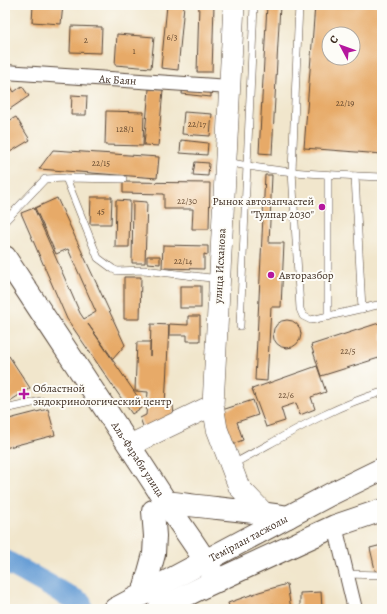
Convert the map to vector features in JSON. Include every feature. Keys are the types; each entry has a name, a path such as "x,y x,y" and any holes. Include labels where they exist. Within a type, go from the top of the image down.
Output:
{"main road":[{"name":"улица Исханова","path":"234,5 214,405 217,429 239,487 263,512"},
{"name":"Аль-Фараби улица","path":"6,262 130,445 160,506"},
{"name":"Аль-Фараби улица","path":"5,285 114,448 160,506 200,564 210,584"},
{"path":"130,445 214,405"},
{"name":"Темірлан тасжолы","path":"115,609 382,469"},
{"path":"143,594 154,554 155,536 160,506 201,507 263,512 288,517"},
{"path":"159,609 335,526 382,510"}],"street":[{"name":"Ак Баян","path":"5,72 230,87"},
{"path":"335,526 355,609"}],"lane":[{"path":"240,326 254,5"},
{"path":"299,5 292,171 300,309 303,316 311,320 382,304"},
{"path":"225,162 328,175 382,177"},
{"path":"328,175 328,317"},
{"path":"355,176 362,308"},
{"path":"66,178 98,258 117,271 144,270 220,279"},
{"path":"5,221 45,179 123,179"},
{"path":"231,465 307,422 360,398 382,392"},
{"path":"5,409 41,401"},
{"path":"346,574 382,575"}],"building":[{"path":"33,5 63,5 61,24 32,22"},
{"path":"167,5 184,5 178,70 161,68"},
{"path":"199,5 214,5 212,72 197,72"},
{"path":"267,5 280,5 272,154 259,153"},
{"path":"315,5 382,5 382,154 304,148"},
{"path":"71,26 102,27 101,53 70,52"},
{"path":"117,34 154,37 151,68 115,65"},
{"path":"5,77 14,92 22,86 29,96 7,111 5,108"},
{"path":"183,85 211,88 211,97 182,94"},
{"path":"149,89 163,90 158,146 144,145"},
{"path":"72,95 87,96 86,115 71,115"},
{"path":"106,111 144,112 143,146 105,145"},
{"path":"184,112 212,114 210,136 182,134"},
{"path":"16,117 30,140 5,155 5,123"},
{"path":"181,140 208,143 207,155 180,153"},
{"path":"53,150 159,157 157,178 39,169"},
{"path":"195,162 209,163 208,176 193,175"},
{"name":"Авторазбор","path":"265,175 272,175 269,243 284,243 281,307 271,307 267,381 255,380"},
{"path":"123,182 210,183 209,229 192,229 193,209 164,209 164,194 123,193"},
{"path":"91,197 112,197 111,224 90,224"},
{"path":"57,198 125,345 113,359 88,324 144,406 132,414 67,319 21,213 34,208 84,319 96,312 68,249 56,254 35,208"},
{"path":"116,200 130,201 129,247 115,247"},
{"path":"133,201 147,202 145,263 132,263"},
{"path":"163,245 208,246 208,255 204,254 204,269 162,268"},
{"path":"147,256 160,256 160,264 147,263"},
{"path":"124,277 141,277 140,319 124,319"},
{"path":"180,286 201,286 201,308 180,308"},
{"path":"188,316 200,316 200,341 187,341 187,335 169,335 169,324 188,325"},
{"path":"287,320 297,324 301,334 297,344 287,348 277,344 273,334 277,324"},
{"path":"382,322 382,357 321,376 311,345"},
{"path":"151,324 169,325 165,406 173,405 174,415 144,429 140,418 146,415 148,392 135,391 137,342 150,342 150,356"},
{"path":"9,356 30,388 7,403 5,401 5,359"},
{"path":"317,366 326,392 311,397 315,409 300,415 296,403 281,408 285,421 266,427 252,389"},
{"path":"253,400 258,415 237,422 243,440 230,445 219,411"},
{"path":"48,409 55,435 5,448 5,420"},
{"path":"382,545 382,573 376,574 370,548"},
{"path":"287,584 291,609 275,609 274,604 245,609 230,609 228,603"},
{"path":"321,592 322,609 300,609 300,593"}],"waterway":[{"path":"5,561 81,603"}],"place":[{"name":"Рынок автозапчастей \"Тулпар 2030\"","path":"322,207"},
{"name":"Авторазбор","path":"271,275"},
{"name":"Областной эндокринологический центр","path":"24,394"}]}
